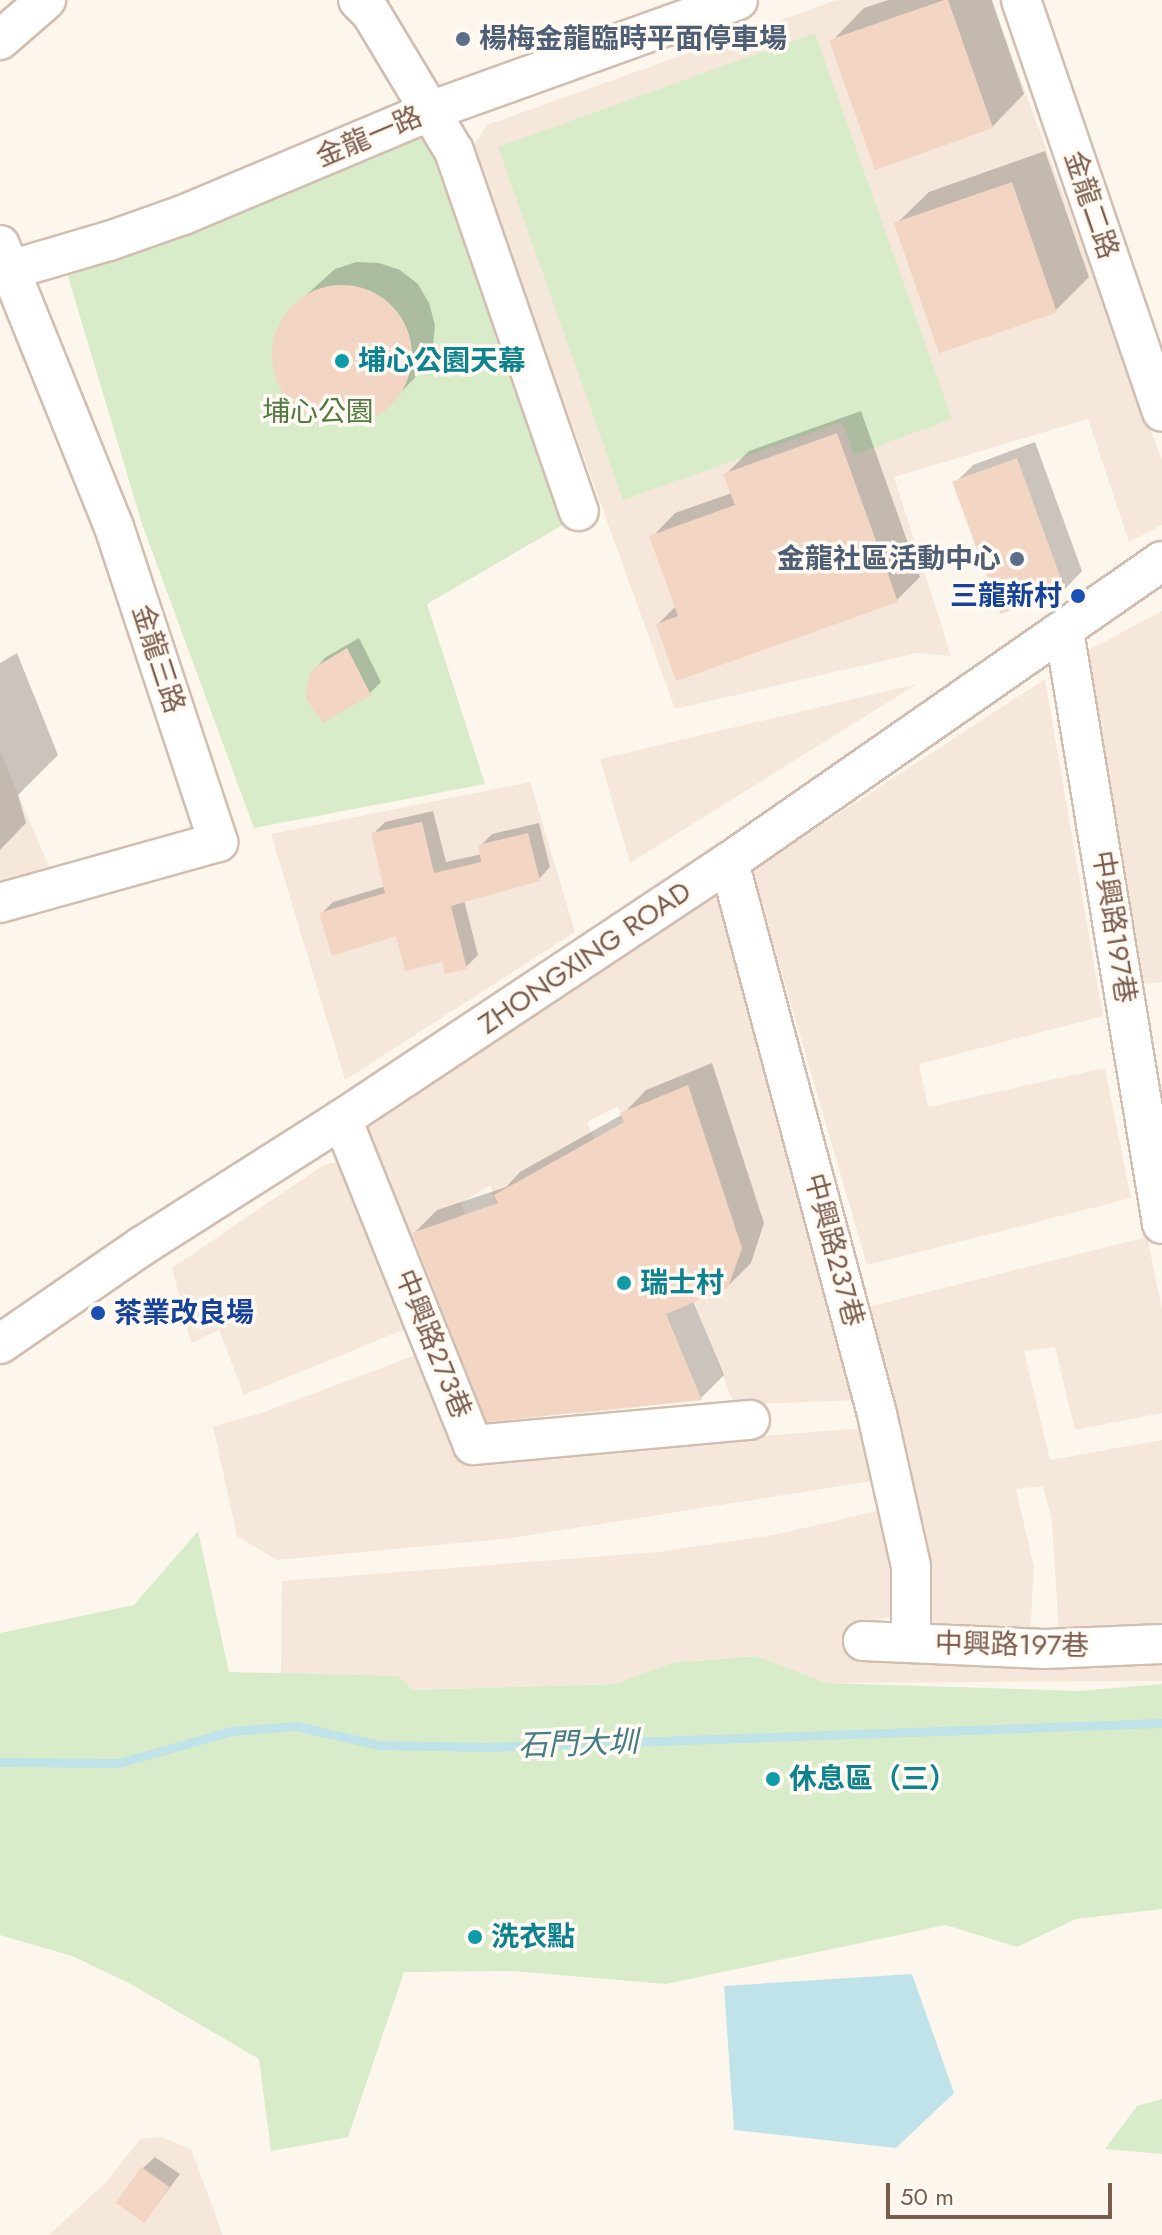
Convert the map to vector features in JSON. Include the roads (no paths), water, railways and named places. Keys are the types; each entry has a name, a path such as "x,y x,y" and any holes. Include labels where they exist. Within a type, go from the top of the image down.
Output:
{"street":[{"path":"0,40 46,0"},
{"path":"358,0 371,13 433,110 454,151 579,511"},
{"name":"金龍一路","path":"2,262 109,241 183,215 433,110 738,0"},
{"name":"金龍二路","path":"1021,0 1162,411"},
{"name":"金龍三路","path":"0,903 218,842 114,527 2,262"},
{"name":"ZHONGXING ROAD","path":"0,1344 142,1246 342,1119 729,862 1162,561"},
{"name":"中興路197巷","path":"1064,630 1162,1224"},
{"name":"中興路237巷","path":"729,862 877,1414 911,1566 911,1643"},
{"name":"中興路273巷","path":"342,1119 473,1445 750,1420"},
{"name":"中興路197巷","path":"863,1641 1045,1649 1162,1644"}],"water":[{"path":"912,1974 954,2093 896,2148 734,2130 724,1986"}],"waterway":[{"name":"石門大圳","path":"0,1762 119,1763 231,1731 296,1726 378,1745 486,1747 1162,1723"}],"place":[{"name":"楊梅金龍臨時平面停車場","path":"463,39"},
{"name":"埔心公園天幕","path":"342,361"},
{"name":"金龍社區活動中心","path":"1017,559"},
{"name":"三龍新村","path":"1078,596"},
{"name":"瑞士村","path":"624,1283"},
{"name":"茶業改良場","path":"98,1313"},
{"name":"休息區（三）","path":"773,1779"},
{"name":"洗衣點","path":"475,1937"}],"park label":[{"name":"埔心公園","path":"318,412"}]}
